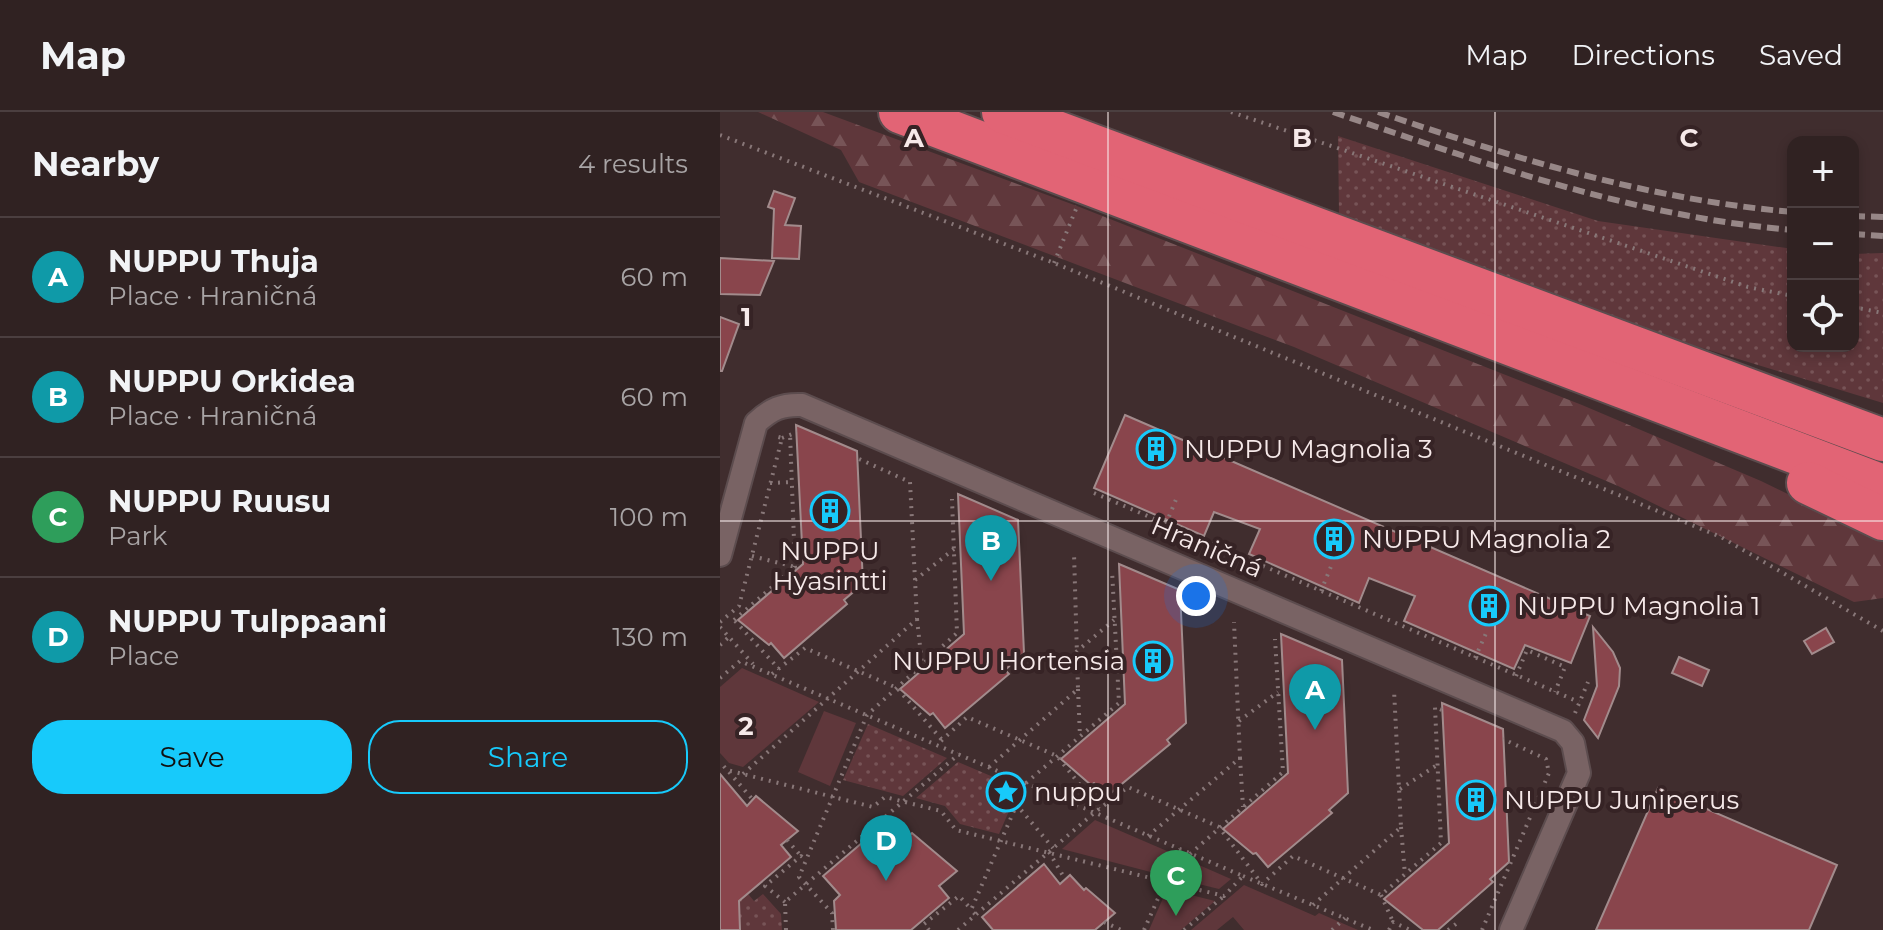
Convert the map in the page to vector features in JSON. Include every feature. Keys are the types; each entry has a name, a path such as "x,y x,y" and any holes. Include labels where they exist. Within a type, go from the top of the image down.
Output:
{"highway":[{"path":"900,112 1883,486"},
{"path":"1003,112 1883,440"},
{"path":"1727,381 1790,384 1883,409"},
{"path":"1714,420 1793,476 1883,519"}],"street":[{"name":"Hraničná","path":"754,431 756,423 768,411 785,404 802,405 1522,713 1566,735"},
{"path":"720,555 754,431"},
{"path":"1511,930 1579,773 1573,743 1566,735"}],"path":[{"path":"1231,112 1748,287 1787,295"},
{"path":"720,135 1054,263 1721,537 1883,631"},
{"path":"1054,263 1077,206"},
{"path":"1859,308 1883,313"},
{"path":"754,431 782,438 794,432 795,567"},
{"path":"755,667 720,624 739,606 782,438"},
{"path":"857,458 910,482 922,665"},
{"path":"770,483 792,482"},
{"path":"1094,493 1579,702"},
{"path":"1166,524 1177,497"},
{"path":"833,930 832,913 799,877 804,858 867,715 957,633 952,499"},
{"path":"915,580 954,549"},
{"path":"1074,553 1080,737"},
{"path":"752,556 795,567"},
{"path":"1321,591 1332,564"},
{"path":"734,620 795,567"},
{"path":"962,929 973,912 1026,783 1119,703 1112,570"},
{"path":"729,615 779,669"},
{"path":"743,774 917,619"},
{"path":"1076,652 1115,619"},
{"path":"1234,622 1243,807"},
{"path":"1475,658 1487,631"},
{"path":"720,645 729,637"},
{"path":"1190,854 1283,772 1275,639"},
{"path":"772,674 805,648 897,688 942,740"},
{"path":"1516,676 1527,650 1565,667 1555,692"},
{"path":"720,678 740,661 1373,930"},
{"path":"1566,735 1588,682"},
{"path":"989,767 1078,689"},
{"path":"1394,690 1405,875"},
{"path":"1239,721 1278,692"},
{"path":"1381,895 1441,843 1435,707 1442,710"},
{"path":"937,744 967,717 1057,756 1099,809"},
{"path":"1482,930 1549,773 1546,759 1503,739"},
{"path":"785,902 959,754"},
{"path":"1148,836 1240,758"},
{"path":"720,762 753,800"},
{"path":"1400,789 1437,765"},
{"path":"727,770 873,807 885,797 941,811 956,830 1051,850 1224,896"},
{"path":"973,912 1128,787 1219,827 1262,884"},
{"path":"1016,804 1051,850 1065,879"},
{"path":"1313,905 1401,827"},
{"path":"787,840 804,858"},
{"path":"1144,930 1180,849"},
{"path":"1262,884 1293,856 1381,895 1393,922 1410,930"},
{"path":"786,930 785,902 765,886 804,858"},
{"path":"1184,930 1243,876"},
{"path":"929,930 924,924 959,896 973,912"},
{"path":"1332,930 1345,918"},
{"path":"1104,922 1121,930"},
{"path":"1389,930 1393,922"},
{"path":"1448,930 1456,924"}],"green space":[{"path":"758,112 823,112 1077,206 1582,405 1761,481 1883,540 1883,598 1854,602 1618,486 1294,347 859,182 841,150"},
{"path":"1338,136 1598,221 1787,248 1787,352 1859,352 1859,254 1883,253 1883,403 1663,336 1339,215"},
{"path":"742,668 819,702 743,767 729,763 720,753 720,687"},
{"path":"824,711 856,723 830,786 798,772"},
{"path":"868,724 947,758 903,796 843,780"},
{"path":"958,762 1019,788 999,834 960,824 945,806 916,798"},
{"path":"1095,820 1174,854 1166,876 1062,849"},
{"path":"1183,858 1231,879 1219,889 1174,878"},
{"path":"738,882 754,901 763,894 781,914 782,930 740,930"},
{"path":"1244,885 1315,916 1319,913 1358,930 1244,930 1233,917 1217,930 1191,930"},
{"path":"1167,889 1215,901 1181,930 1149,930"}],"building":[{"path":"774,191 795,198 785,225 801,226 799,259 772,258 774,209 768,207"},
{"path":"720,258 774,261 760,295 720,294"},
{"path":"720,317 739,324 722,371 720,371"},
{"path":"1125,415 1590,616 1571,663 1525,645 1514,669 1404,621 1415,596 1369,578 1359,603 1249,554 1260,529 1214,512 1204,536 1094,488"},
{"name":"NUPPU Hyasintti","path":"796,425 857,451 863,584 844,600 847,604 784,658 771,643 769,645 738,620 803,564"},
{"path":"958,494 1018,520 1024,653 1005,670 1009,674 945,728 933,713 930,715 900,689 964,634"},
{"name":"NUPPU Hortensia","path":"1119,564 1180,590 1186,723 1167,740 1170,744 1106,797 1094,783 1091,785 1061,759 1125,704"},
{"path":"1593,627 1613,652 1620,668 1619,686 1598,738 1584,720 1597,686"},
{"path":"1826,628 1834,642 1812,654 1804,641"},
{"path":"1281,634 1342,660 1348,793 1329,810 1332,813 1268,867 1256,853 1253,854 1223,829 1288,773"},
{"path":"1679,657 1709,670 1702,686 1672,673"},
{"name":"NUPPU Juniperus","path":"1442,703 1503,729 1509,862 1490,879 1493,882 1438,930 1423,930 1384,899 1449,843"},
{"path":"720,774 747,806 756,796 798,831 781,845 791,857 739,901 740,930 720,930"},
{"path":"1658,788 1837,865 1809,930 1596,930"},
{"path":"883,825 899,844 912,833 957,871 939,886 949,898 911,930 836,930 834,901 840,895 823,876"},
{"path":"1044,864 1060,884 1070,875 1084,890 1086,888 1115,913 1095,930 993,930 982,917"}],"railway":[{"path":"1333,112 1503,168 1617,200 1675,213 1787,229"},
{"path":"1378,112 1582,175 1687,198 1787,211"},
{"path":"1859,216 1883,217"},
{"path":"1859,234 1883,236"}],"place":[{"name":"NUPPU Magnolia 3","path":"1156,449"},
{"name":"NUPPU Hyasintti","path":"830,511"},
{"name":"NUPPU Magnolia 2","path":"1334,539"},
{"name":"NUPPU Orkidea","path":"991,581"},
{"name":"NUPPU Magnolia 1","path":"1489,606"},
{"name":"NUPPU Hortensia","path":"1153,661"},
{"name":"NUPPU Thuja","path":"1315,730"},
{"name":"nuppu","path":"1006,792"},
{"name":"NUPPU Juniperus","path":"1476,800"},
{"name":"NUPPU Tulppaani","path":"886,881"},
{"name":"NUPPU Ruusu","path":"1176,916"}]}
